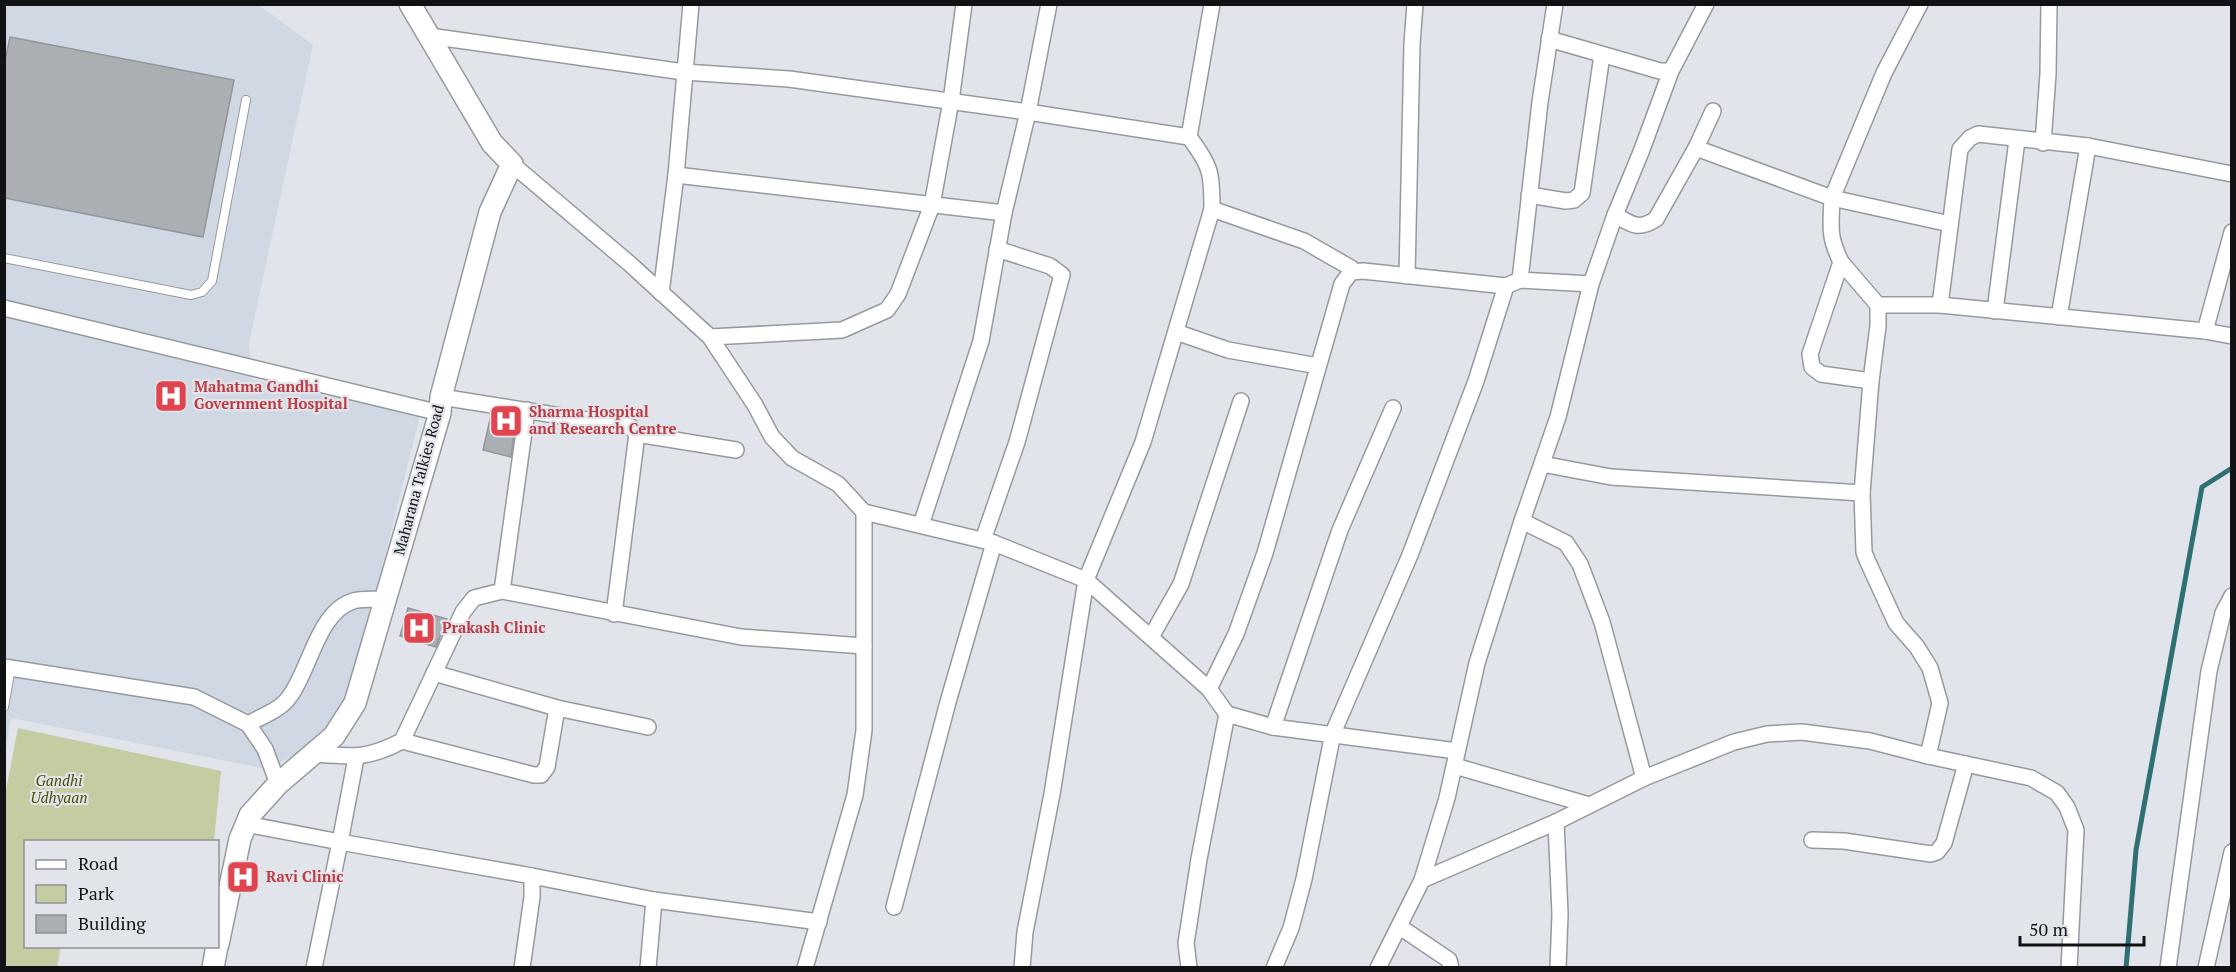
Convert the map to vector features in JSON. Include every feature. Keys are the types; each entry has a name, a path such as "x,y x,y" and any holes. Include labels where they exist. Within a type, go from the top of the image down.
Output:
{"street":[{"path":"410,4 492,143 512,164 710,337 755,405 772,437 792,458 838,484 864,512 988,541 1086,580 1209,689 1227,714 1273,727 1333,734 1456,758 1589,805"},
{"path":"662,293 676,175 691,4"},
{"path":"710,337 842,330 887,310 898,294 933,205 951,101 964,4"},
{"path":"921,525 981,341 1004,213 1028,112 1049,4"},
{"path":"1189,137 1212,4"},
{"path":"1407,276 1412,44 1415,4"},
{"path":"1274,968 1291,928 1305,879 1333,734 1414,544 1513,283 1529,195 1555,4"},
{"path":"1378,968 1422,880 1456,758 1477,663 1558,417 1591,284 1671,71 1706,4"},
{"path":"1920,4 1884,73 1832,198 1830,234 1841,262 1878,305 1862,493 1864,552 1896,623 1917,647 1930,668 1936,686 1940,704 1928,756"},
{"path":"2043,143 2048,74 2049,4"},
{"path":"429,36 684,72 789,79 1189,137 1206,159 1212,176 1212,209 1143,442 1086,580 1052,794 1025,932 1022,968"},
{"path":"1549,39 1660,71 1671,71"},
{"path":"1529,195 1566,201 1574,200 1582,193 1602,55"},
{"path":"1615,215 1637,227 1647,225 1656,219 1696,148 1713,111"},
{"path":"1940,305 1960,149 1970,138 1978,134 2043,143 2088,146 2232,174"},
{"path":"1995,310 2018,140"},
{"path":"2059,317 2088,146"},
{"path":"1696,148 1832,198 1950,224"},
{"name":"Maharana Talkies Road","path":"219,936 240,839 250,815 278,784 334,736 355,703 440,405 490,212 512,164"},
{"path":"676,175 1004,213"},
{"path":"1209,689 1236,634 1265,553 1342,284 1352,268 1304,242 1212,209"},
{"path":"2205,330 2232,232"},
{"path":"894,907 988,541 1062,275 1050,266 997,249"},
{"path":"1841,262 1810,354 1812,367 1821,374 1871,381"},
{"path":"1351,272 1363,271 1513,283 1591,284"},
{"path":"1878,305 1940,305 2205,330 2232,336"},
{"path":"4,308 440,405 527,410 631,427 637,434 736,450"},
{"path":"1176,332 1228,350 1318,366"},
{"path":"1151,637 1181,584 1241,401"},
{"path":"1273,727 1340,530 1393,408"},
{"path":"502,591 527,410"},
{"path":"614,614 637,434"},
{"path":"1542,464 1611,477 1862,493"},
{"path":"805,968 855,795 864,730 864,512"},
{"path":"1522,521 1566,543 1580,564 1602,621 1644,778"},
{"path":"315,753 356,758 382,752 402,741 463,612 474,598 502,591 741,637 864,646"},
{"path":"2168,968 2209,671 2223,613 2232,596"},
{"path":"248,724 281,707 291,696 330,619 340,607 355,600 386,599"},
{"path":"8,667 194,698 248,724 265,749 278,784"},
{"path":"434,673 557,708 648,727"},
{"path":"402,741 534,775 542,775 547,767 557,708"},
{"path":"1189,968 1186,944 1199,859 1227,714"},
{"path":"1422,880 1556,822 1644,778 1734,742 1767,734 1802,732 1859,739 2031,778 2057,793 2067,807 2076,830 2069,968"},
{"path":"314,968 356,758"},
{"path":"1812,840 1844,841 1931,854 1937,852 1944,843 1966,764"},
{"path":"1556,822 1560,914 1558,968"},
{"path":"246,824 654,900 819,922"},
{"path":"2206,968 2232,852"},
{"path":"522,968 532,897 532,876"},
{"path":"648,968 654,900"},
{"path":"1400,927 1449,960 1451,968"},
{"name":"Maharana Talkies Road","path":"213,968 216,948"}],"lane":[{"path":"4,258 191,295 202,292 212,281 246,100"},
{"path":"4,707 8,667"}],"shaded area":[{"name":"Mahatma Gandhi Government Hospital","path":"5,5 259,5 313,45 249,343 253,380 421,412 353,682 333,721 307,749 267,769 11,718 5,754"}],"green space":[{"name":"Gandhi Udhyaan","path":"18,728 221,771 214,840 24,840 24,948 61,948 57,967 5,967 5,795"}],"building":[{"path":"10,37 234,80 203,237 4,198 4,65"},
{"path":"491,415 516,419 511,457 483,450"},
{"path":"408,608 447,619 436,647 400,636"}],"waterway":[{"path":"2126,968 2136,850 2202,487 2232,468"}],"place":[{"name":"Mahatma Gandhi Government Hospital","path":"171,396"},
{"name":"Sharma Hospital and Research Centre","path":"506,421"},
{"name":"Prakash Clinic","path":"419,628"},
{"name":"Ravi Clinic","path":"243,877"}]}
